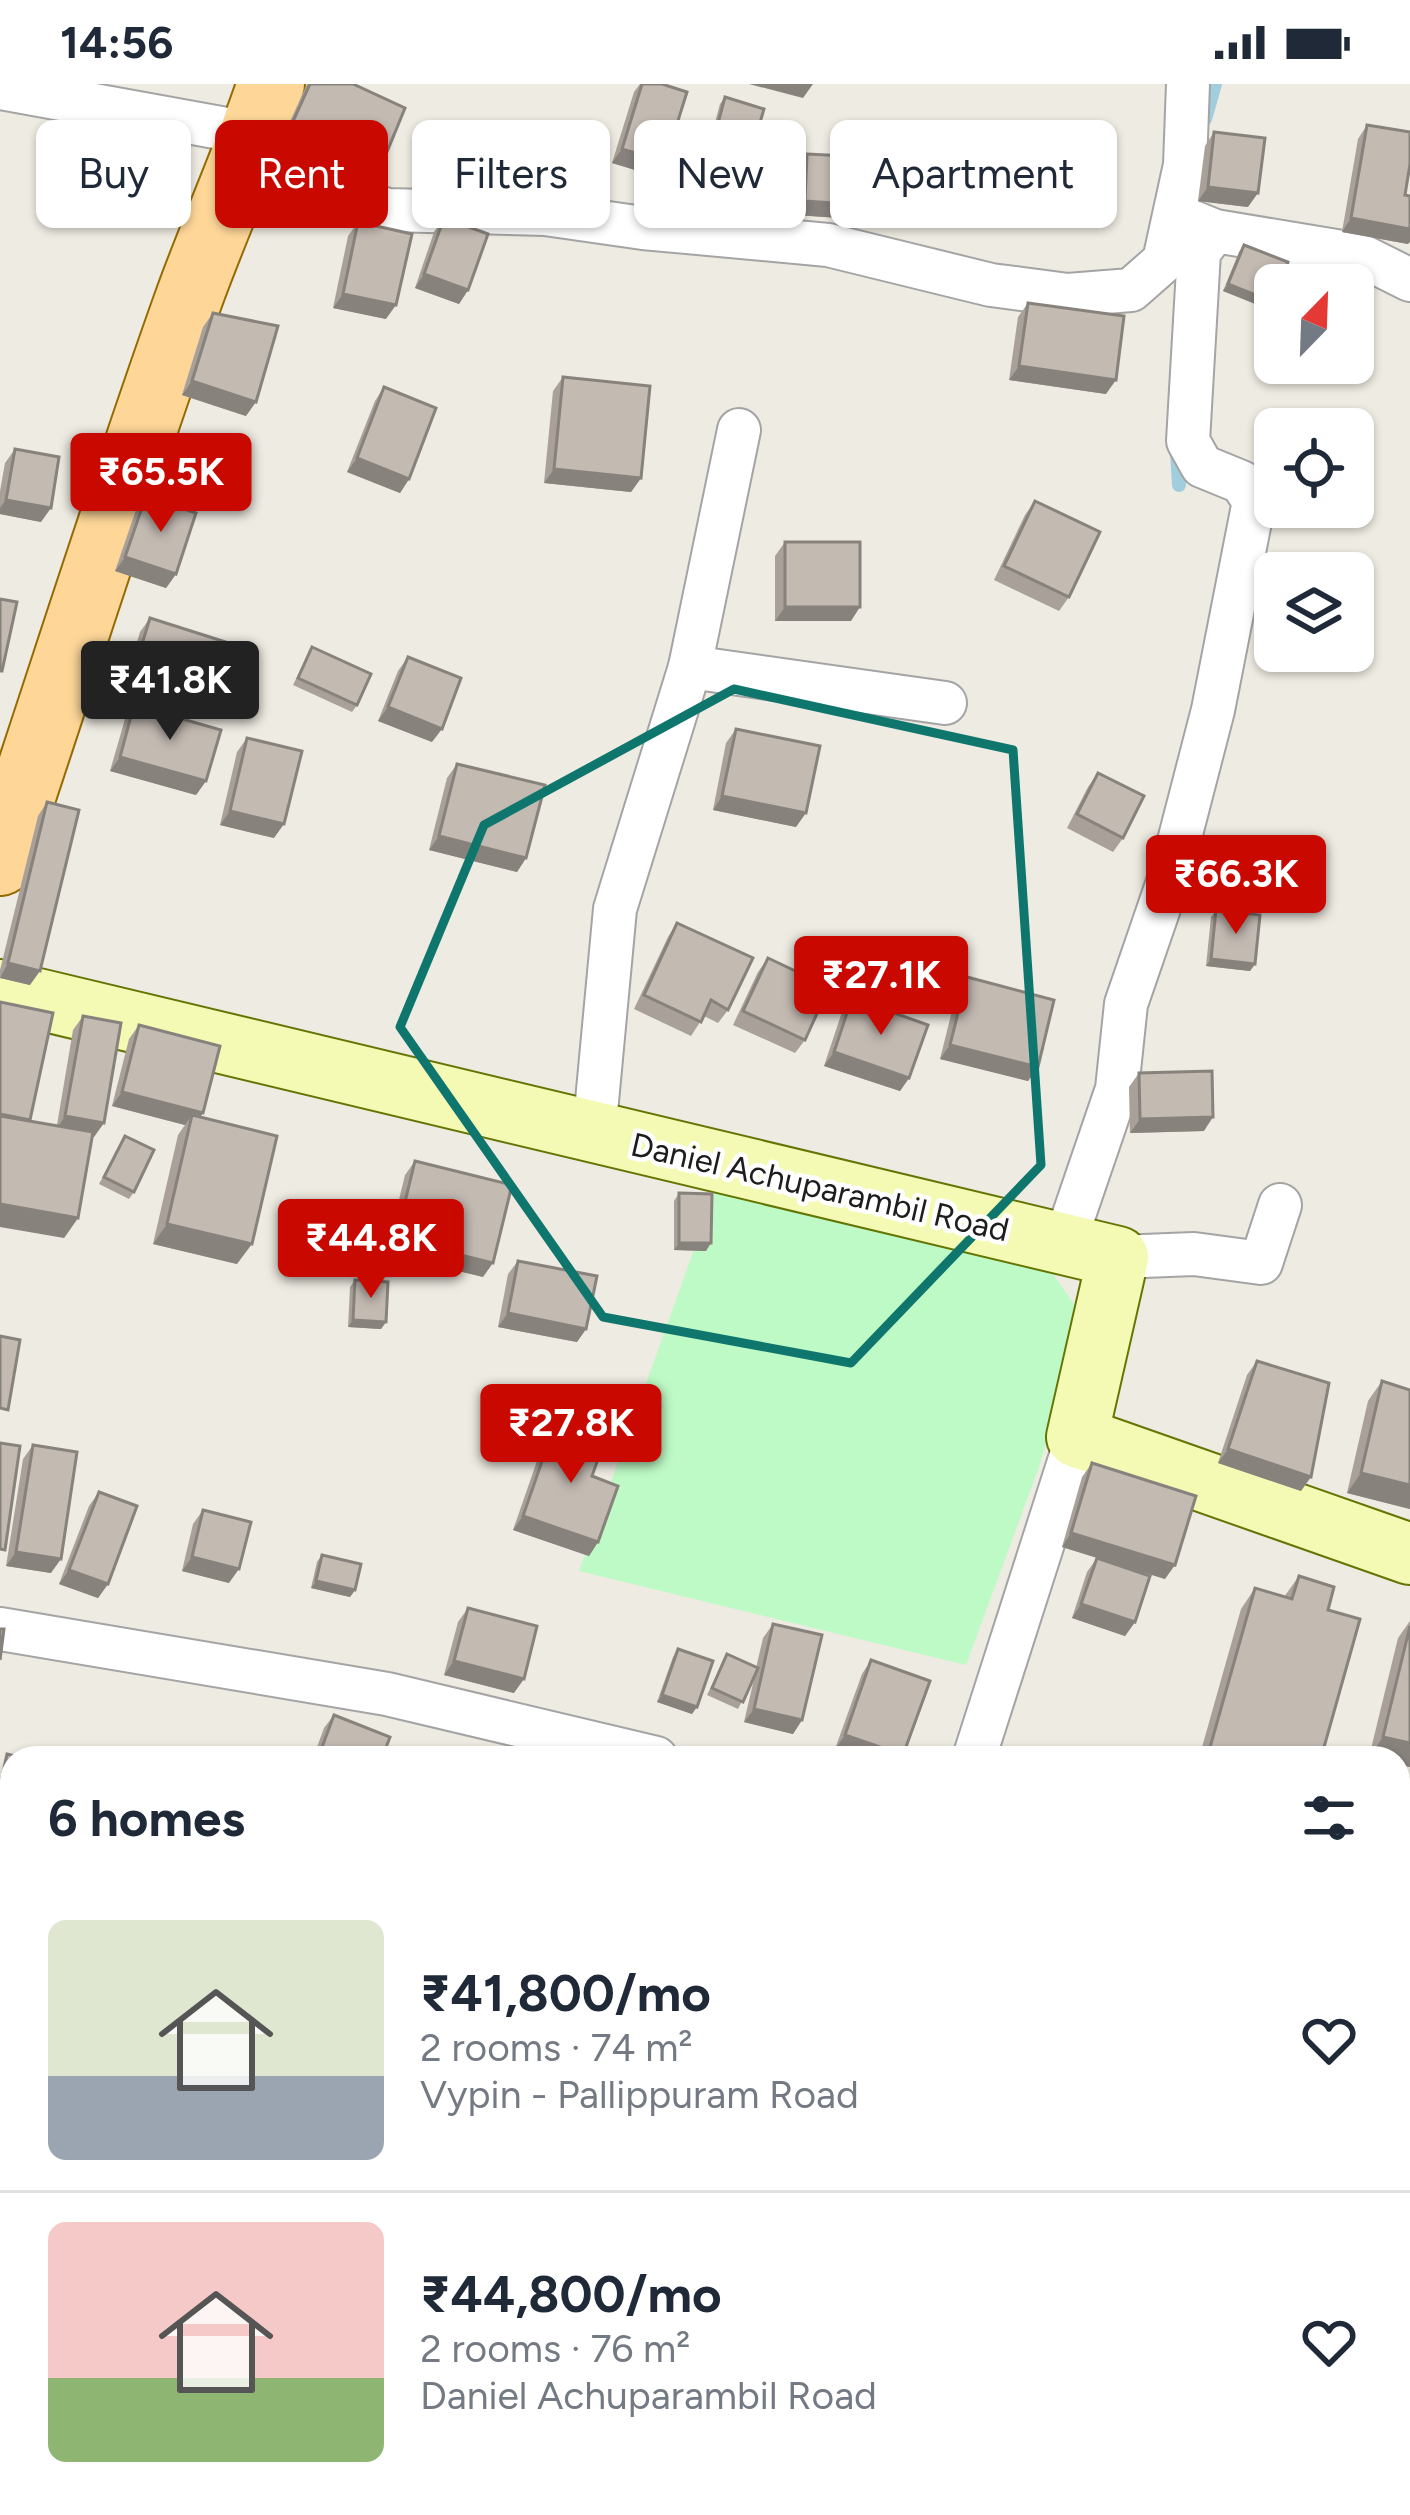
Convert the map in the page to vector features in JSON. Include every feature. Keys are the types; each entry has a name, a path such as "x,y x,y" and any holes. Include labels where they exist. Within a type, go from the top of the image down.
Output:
{"main road":[{"path":"0,862 110,523 216,228"}],"street":[{"path":"978,1746 1077,1437 1091,1251 1126,1004 1170,876 1213,710 1254,501 1241,482 1202,466 1188,441 1199,252 1190,221 1185,165 1188,84"},
{"path":"0,88 216,120"},
{"path":"388,210 530,213 828,245 992,285 1068,295 1131,290 1164,261 1190,221"},
{"path":"1190,221 1360,255 1410,280"},
{"path":"594,1133 615,910 690,667 739,430"},
{"path":"690,667 945,703"},
{"name":"Daniel Achuparambil Road","path":"0,990 1091,1251"},
{"path":"1091,1251 1194,1254 1261,1263 1280,1204"},
{"path":"1077,1437 1410,1554"},
{"path":"0,1629 387,1694 606,1746"}],"highlighted area":[{"path":"734,689 1013,750 1041,1165 851,1363 603,1317 400,1027 484,825"}],"green space":[{"path":"720,1177 1050,1270 1083,1317 1039,1467 966,1665 579,1571"}],"building":[{"path":"310,84 353,84 405,108 388,149 388,120 294,120"},
{"path":"642,84 687,92 678,120 634,120 634,153 622,149"},
{"path":"725,97 764,109 761,120 719,120"},
{"path":"1367,125 1410,132 1405,195 1410,196 1410,229 1351,218"},
{"path":"1214,132 1265,138 1258,193 1208,187"},
{"path":"807,154 830,155 830,203 806,201"},
{"path":"357,228 412,234 396,305 343,294"},
{"path":"440,228 472,228 488,234 468,290 424,274"},
{"path":"1244,245 1288,262 1254,264 1254,294 1228,284"},
{"path":"1028,303 1124,316 1116,380 1019,366"},
{"path":"213,313 278,326 256,402 192,381"},
{"path":"563,377 650,386 641,478 554,469"},
{"path":"384,387 436,408 409,479 357,458"},
{"path":"15,449 59,457 51,508 6,500"},
{"path":"146,496 196,513 176,574 125,557"},
{"path":"1035,501 1100,532 1069,597 1004,566"},
{"path":"785,542 860,542 860,607 785,607"},
{"path":"0,599 17,602 2,671 0,671"},
{"path":"150,618 232,644 218,689 136,664"},
{"path":"312,647 371,674 357,705 298,678"},
{"path":"408,657 461,678 442,729 388,707"},
{"path":"134,705 221,730 206,781 120,757"},
{"path":"736,729 820,746 806,813 722,796"},
{"path":"247,738 302,751 284,824 230,811"},
{"path":"457,764 545,785 526,858 439,836"},
{"path":"1098,773 1144,796 1123,838 1077,814"},
{"path":"47,802 79,810 40,971 8,963"},
{"path":"1216,910 1260,915 1255,964 1211,959"},
{"path":"677,923 753,958 728,1010 711,1000 701,1022 644,995"},
{"path":"768,958 829,987 805,1040 743,1011"},
{"path":"967,977 1054,1000 1038,1067 950,1045"},
{"path":"852,998 928,1025 909,1078 834,1052"},
{"path":"0,1002 53,1013 30,1120 0,1114"},
{"path":"83,1016 121,1023 104,1123 65,1116"},
{"path":"139,1025 220,1046 203,1113 122,1092"},
{"path":"1212,1071 1213,1117 1140,1119 1139,1073"},
{"path":"192,1115 277,1136 252,1244 167,1224"},
{"path":"0,1116 93,1132 78,1218 0,1204"},
{"path":"125,1136 154,1150 134,1192 104,1177"},
{"path":"415,1161 512,1185 493,1263 396,1239"},
{"path":"679,1193 712,1194 711,1243 679,1243"},
{"path":"518,1261 597,1276 586,1329 508,1313"},
{"path":"355,1280 388,1282 386,1322 353,1320"},
{"path":"0,1336 20,1340 8,1410 0,1408"},
{"path":"1257,1361 1329,1383 1311,1477 1228,1449"},
{"path":"1382,1381 1410,1390 1410,1485 1361,1473"},
{"path":"555,1424 604,1442 592,1476 618,1486 598,1542 523,1516"},
{"path":"0,1443 20,1446 5,1550 0,1549"},
{"path":"33,1445 77,1452 61,1559 16,1552"},
{"path":"1092,1463 1196,1496 1175,1565 1071,1533"},
{"path":"99,1492 137,1506 108,1584 69,1570"},
{"path":"203,1510 251,1522 239,1569 192,1557"},
{"path":"322,1555 361,1564 355,1590 316,1581"},
{"path":"1097,1558 1150,1576 1135,1622 1081,1604"},
{"path":"1299,1576 1334,1587 1328,1610 1360,1619 1324,1746 1210,1746 1255,1588 1292,1599"},
{"path":"468,1608 537,1626 524,1679 454,1661"},
{"path":"773,1624 822,1635 802,1720 754,1709"},
{"path":"1410,1626 1410,1743 1383,1737"},
{"path":"678,1649 713,1661 697,1707 662,1695"},
{"path":"727,1654 758,1668 743,1702 712,1688"},
{"path":"871,1660 930,1681 906,1746 877,1746 845,1735"},
{"path":"334,1715 390,1737 387,1746 322,1746"}],"waterway":[{"path":"1205,119 1215,84"},
{"path":"1177,451 1179,485"}]}
